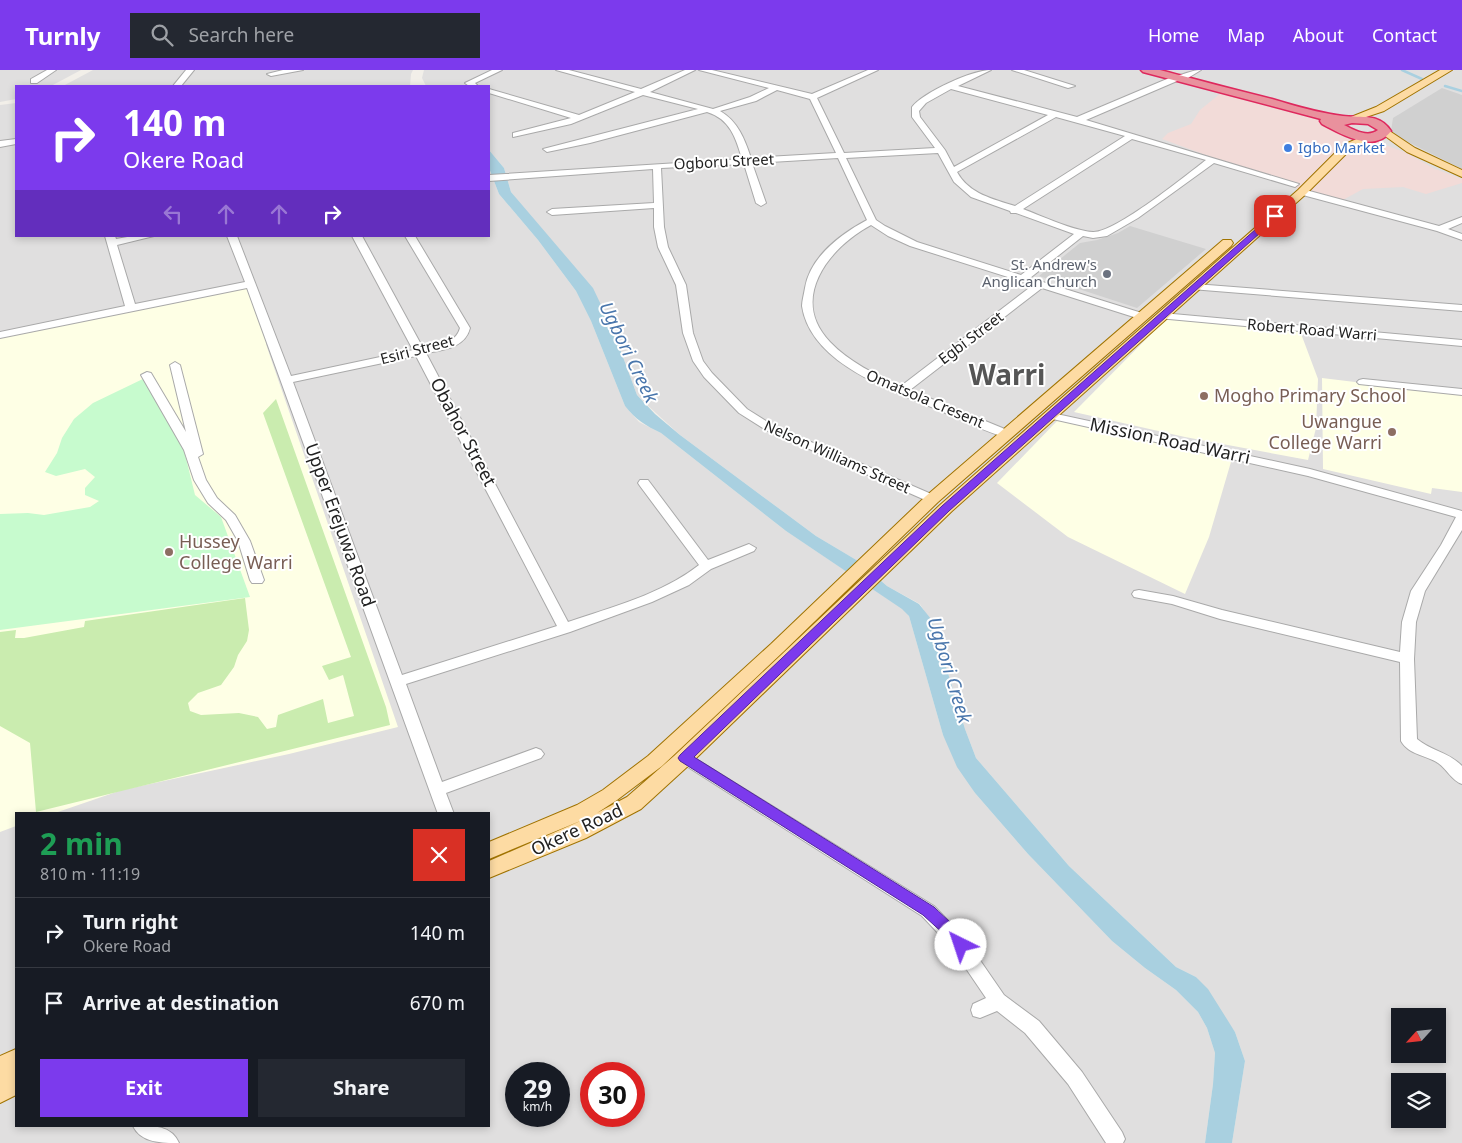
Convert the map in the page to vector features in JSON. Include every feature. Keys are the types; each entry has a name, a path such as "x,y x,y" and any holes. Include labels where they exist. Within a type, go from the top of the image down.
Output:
{"highway":[{"path":"1147,70 1344,124 1354,135 1378,133"}],"main road":[{"path":"1344,124 1380,108 1447,70"},
{"path":"1458,71 1386,115 1378,133 1462,174"},
{"name":"Okere Road","path":"490,851 584,811 610,796 655,761 777,648 854,585 876,575 946,508 1052,416 1195,287 1298,188 1341,139 1344,124"},
{"name":"Okere Road","path":"490,870 609,818 634,803 685,758 854,585 865,562 932,499 1141,316 1347,147 1378,133"},
{"path":"0,1069 15,1061"},
{"path":"0,1092 15,1083"}],"street":[{"path":"34,81 52,70"},
{"path":"178,85 190,70"},
{"path":"271,75 299,70"},
{"path":"472,85 469,83 498,70"},
{"path":"560,70 709,110 725,117 739,135 746,161 762,203"},
{"path":"516,135 556,126 579,118 691,70"},
{"path":"703,70 813,98 874,70"},
{"path":"987,70 922,103 915,110 916,117 941,150 956,180 974,195 1014,211 1081,233 1104,234 1135,216 1212,160"},
{"path":"1016,70 1071,86"},
{"path":"1078,120 1197,70"},
{"path":"952,87 1078,120 1462,237"},
{"path":"547,149 608,136 753,99 776,88"},
{"path":"490,91 579,118"},
{"path":"813,98 832,134 840,156 872,221 880,228 902,239 1141,316"},
{"path":"953,171 1055,114"},
{"path":"1014,211 1131,136"},
{"path":"0,144 15,142"},
{"name":"Ogboru Street","path":"490,178 657,166 941,150"},
{"name":"Nelson Williams Street","path":"657,166 659,227 663,247 681,286 688,333 698,361 708,375 744,411 770,428 932,499"},
{"path":"552,212 659,205"},
{"path":"1440,229 1462,220"},
{"name":"Omatsola Cresent","path":"872,221 862,226 831,252 814,273 806,298 807,310 818,334 844,360 859,371 902,391 1008,434"},
{"path":"1022,279 1081,233"},
{"path":"131,309 111,240 139,237"},
{"name":"Upper Erejuwa Road","path":"232,237 287,380 445,812"},
{"name":"Obahor Street","path":"358,237 421,352 565,629"},
{"name":"Esiri Street","path":"287,380 421,352 453,343 464,335 465,328 411,237"},
{"path":"0,335 250,284"},
{"name":"Egbi Street","path":"902,391 1040,285"},
{"path":"1195,287 1462,308"},
{"name":"Robert Road Warri","path":"1162,316 1462,343"},
{"path":"175,365 206,490"},
{"path":"147,375 190,450 200,480 212,500 231,518 244,541 256,580"},
{"path":"1363,382 1462,392"},
{"name":"Mission Road Warri","path":"1052,416 1267,462 1417,501 1462,516"},
{"path":"644,483 706,566"},
{"path":"1462,516 1448,545 1418,591 1409,622 1407,659 1410,741 1416,747 1441,757 1451,764 1462,778"},
{"path":"398,681 565,629 657,595 696,575 706,566 749,548"},
{"path":"1139,594 1173,600 1220,614 1407,659"},
{"path":"437,790 536,754"},
{"path":"685,758 928,911 951,932 971,958 998,1001 1032,1028 1075,1078 1115,1138"},
{"path":"980,1010 998,1001"},
{"path":"145,1127 169,1143"}],"shaded area":[{"path":"0,70 81,70 53,85 15,85 15,99 0,102"},
{"path":"93,70 413,70 410,85 65,85"},
{"name":"Warri","path":"424,70 1462,70 1462,1143 1232,1143 1245,1061 1235,1032 1196,977 1176,967 1069,866 976,758 965,729 934,627 920,604 887,586 858,561 816,536 680,435 637,395 613,330 603,313 511,192 504,168 490,151 490,85 426,85 422,78"},
{"path":"1442,88 1462,95 1462,169 1400,138 1391,131 1393,118"},
{"name":"Igbo Market","path":"1221,93 1231,94 1307,116 1407,153 1433,168 1462,179 1462,183 1426,194 1403,187 1363,189 1341,201 1307,192 1162,139 1168,133 1191,124 1200,110"},
{"path":"15,103 15,237 490,237 490,171 499,194 538,240 576,291 591,321 625,406 639,422 661,433 786,531 903,609 909,616 943,735 975,793 1028,854 1112,941 1176,990 1198,1012 1207,1028 1215,1053 1205,1143 0,1143 0,105"},
{"path":"1130,226 1206,249 1137,308 1039,276 1080,243 1118,233"},
{"name":"Hussey College Warri","path":"248,287 267,334 266,344 270,356 398,727 289,754 122,790 58,812 15,812 15,826 0,832 0,338"},
{"name":"Mogho Primary School","path":"1167,318 1300,331 1318,379 1316,428 1308,460 1185,437 1074,412"},
{"name":"Uwangue College Warri","path":"1322,378 1462,395 1462,492 1432,488 1431,494 1323,469"},
{"path":"1059,419 1233,455 1209,537 1185,594 1068,537 997,483"}],"green space":[{"path":"147,377 184,450 195,495 221,517 250,597 0,630 0,514 28,513 44,515 90,507 99,501 85,495 85,488 95,477 85,469 56,476 45,472 74,419 93,403"},
{"path":"276,399 386,707 390,725 36,812 30,743 0,726 0,632 16,630 15,638 24,638 84,627 85,621 245,598 249,630 247,641 238,655 234,667 221,685 198,693 188,703 190,711 201,715 239,713 258,717 267,729 276,727 278,715 323,699 328,723 354,716 343,675 329,680 322,666 351,657 263,413"}],"water":[{"path":"490,151 504,168 511,192 593,288 613,330 637,395 655,414 680,435 816,536 858,561 887,586 919,604 931,619 965,729 976,758 1069,866 1176,967 1196,977 1208,989 1235,1032 1245,1061 1232,1143 1205,1143 1215,1053 1207,1028 1198,1012 1176,990 1112,941 1028,854 975,793 957,767 943,735 909,616 902,609 786,531 661,433 641,422 629,411 625,406 591,321 576,291 538,240 499,194 490,171"}],"waterway":[{"path":"1402,70 1422,79"},
{"path":"1445,86 1462,91"}],"place":[{"name":"Igbo Market","path":"1288,148"},
{"name":"St. Andrew's Anglican Church","path":"1107,274"},
{"name":"Mogho Primary School","path":"1204,396"},
{"name":"Uwangue College Warri","path":"1392,432"},
{"name":"Hussey College Warri","path":"169,552"}],"district":[{"name":"Warri","path":"1007,375"}],"route":[{"path":"961,945 951,932 928,911 685,758 946,508 1052,416 1275,216"}],"water label":[{"name":"Ugbori Creek","path":"629,352"},
{"name":"Ugbori Creek","path":"950,670"}]}
